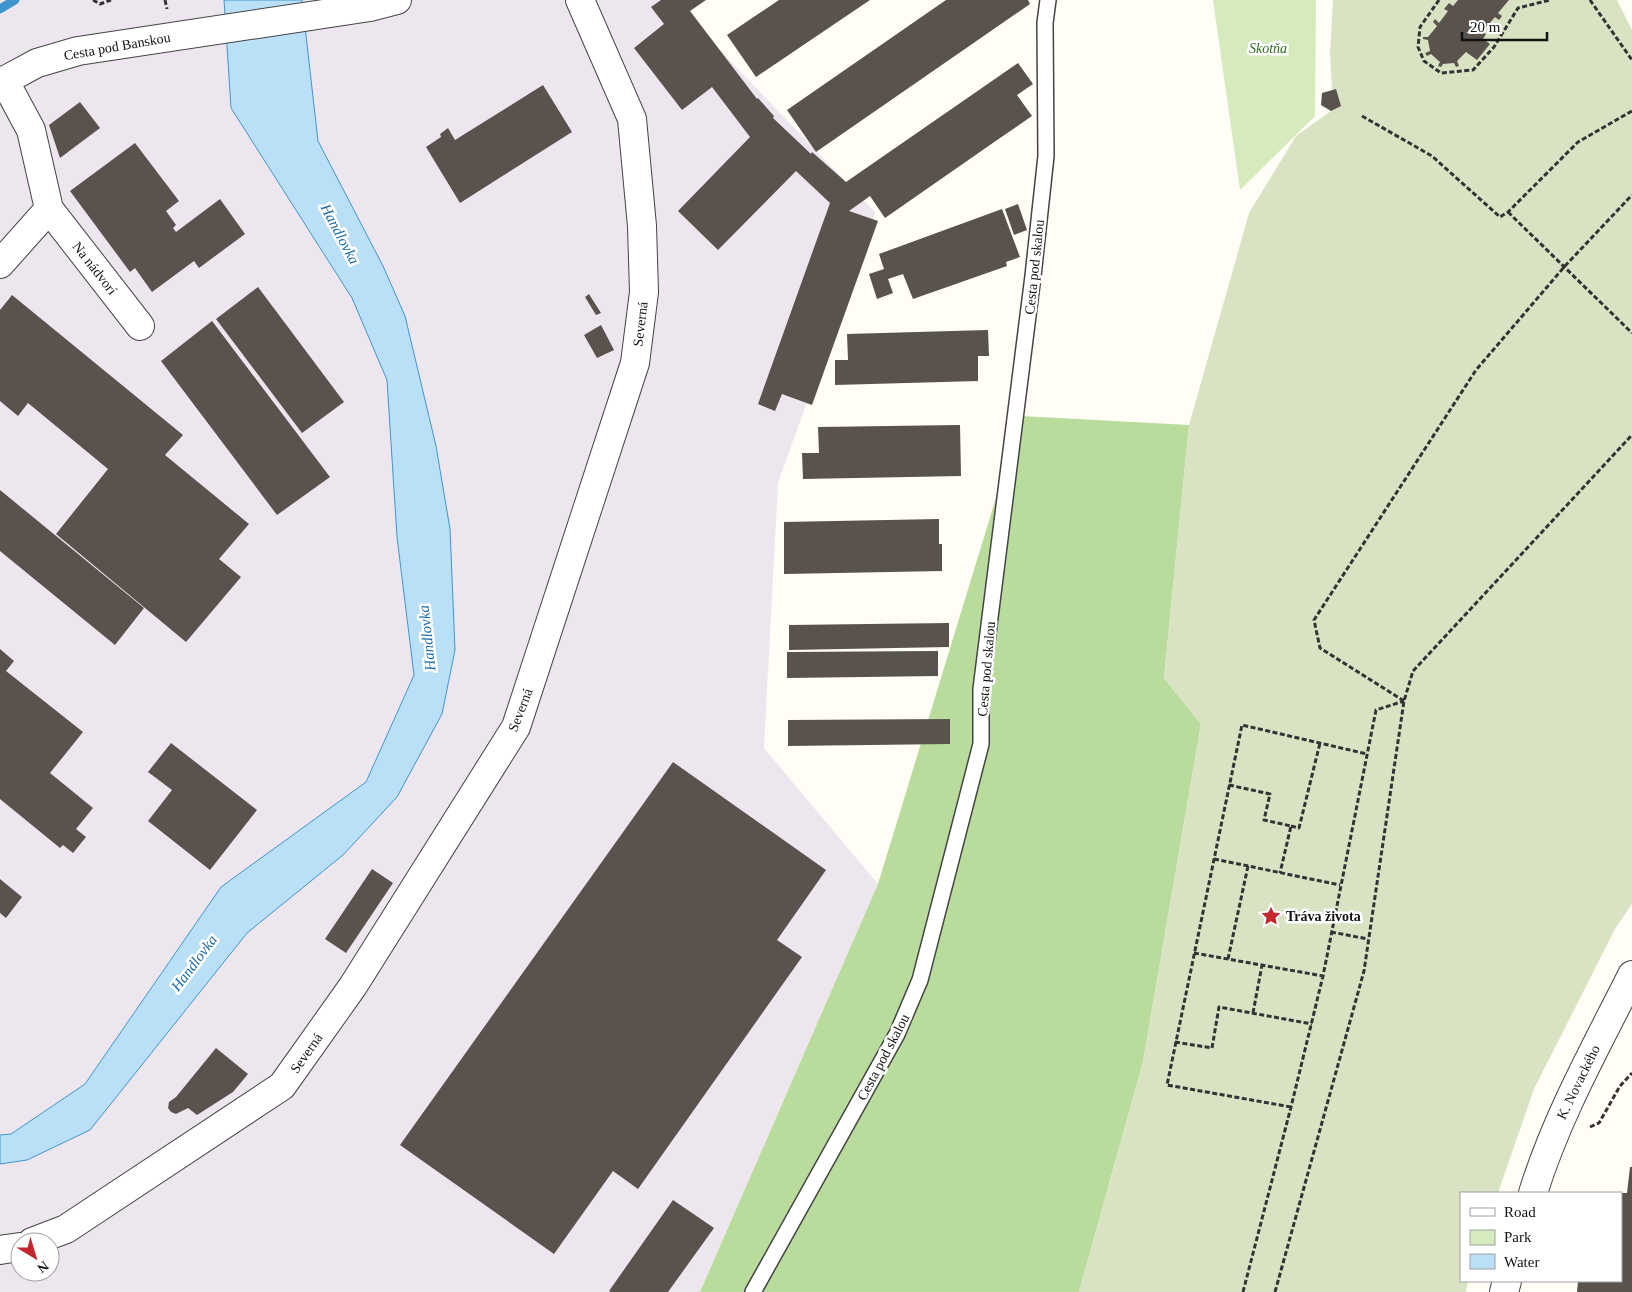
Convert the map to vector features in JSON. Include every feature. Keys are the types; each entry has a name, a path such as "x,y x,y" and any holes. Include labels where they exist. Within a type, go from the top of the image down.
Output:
{"street":[{"name":"Cesta pod Banskou","path":"2,81 37,64 78,51 370,7 397,0"},
{"name":"Severná","path":"58,1232 66,1229 282,1086 353,986 516,727 635,363 644,292 642,226 632,119 580,0"},
{"name":"Na nádvorí","path":"2,81 31,130 49,210 140,326"},
{"path":"0,264 49,210"},
{"name":"K. Novackého","path":"1533,1192 1557,1124 1632,975"}],"lane":[{"name":"Cesta pod skalou","path":"753,1292 897,1034 920,980 981,744 982,689 1046,156 1045,23 1048,0"}],"path":[{"path":"93,0 100,4 111,0"},
{"path":"1440,0 1420,27 1418,47 1424,61 1441,73 1472,70 1494,47 1518,8 1550,0"},
{"path":"1590,0 1632,60"},
{"path":"1362,116 1432,156 1500,217 1508,212 1578,142 1632,111"},
{"path":"1404,701 1320,648 1314,620 1476,370 1566,266 1632,195"},
{"path":"1508,212 1566,266 1632,333"},
{"path":"1275,1292 1364,971 1404,701 1413,671 1632,435"},
{"path":"1243,1292 1323,976 1376,710 1404,701"},
{"path":"1291,1107 1166,1085 1242,724 1367,754"},
{"path":"1230,785 1270,794 1264,820 1299,828 1320,743"},
{"path":"1280,873 1291,826"},
{"path":"1214,859 1340,885"},
{"path":"1228,959 1248,866"},
{"path":"1331,932 1368,939"},
{"path":"1194,953 1323,976"},
{"path":"1253,1013 1262,965"},
{"path":"1175,1042 1212,1048 1220,1007 1312,1024"}],"shaded area":[{"path":"0,0 672,0 875,212 778,483 764,748 878,884 700,1292 0,1292"}],"green space":[{"name":"Skotňa","path":"1213,0 1316,0 1315,116 1240,190"},
{"path":"1333,0 1617,0 1632,30 1632,904 1615,929 1534,1089 1498,1192 1460,1192 1460,1282 1468,1282 1466,1292 1079,1292 1143,1062 1201,724 1164,678 1189,425 1249,213 1296,136 1331,111 1336,89 1332,90 1330,53"},
{"path":"1021,416 1189,425 1164,678 1201,724 1143,1062 1079,1292 700,1292 878,884"}],"water":[{"name":"Handlovka","path":"224,0 302,0 318,141 383,266 405,316 436,446 450,529 455,650 442,714 397,797 343,855 247,933 90,1130 27,1160 0,1164 0,1135 11,1134 85,1084 221,887 366,782 414,675 397,537 387,380 352,298 231,108"}],"building":[{"path":"661,0 706,0 690,11 757,99 774,116 773,118 811,154 812,152 846,182 1018,63 1033,84 1017,95 1032,116 885,218 870,196 849,211 878,221 812,405 782,394 775,411 758,404 830,203 796,171 718,250 678,211 750,137 712,87 682,110 634,48 664,24 651,7"},
{"path":"779,0 870,0 756,77 727,35"},
{"path":"946,0 1028,0 1030,4 816,152 787,110"},
{"path":"1458,0 1509,0 1498,13 1502,16 1499,20 1495,17 1482,32 1486,34 1483,39 1490,44 1477,60 1466,52 1457,61 1459,66 1456,67 1454,63 1443,64 1441,67 1438,66 1440,62 1431,54 1427,56 1425,53 1430,51 1428,40 1423,39 1423,37 1428,37 1437,26 1433,22 1435,19 1439,23 1448,11 1444,9 1449,3 1453,6"},
{"path":"543,85 572,132 460,203 426,147 441,137 440,134 448,128 455,140"},
{"path":"1336,89 1341,106 1331,111 1321,105 1322,93"},
{"path":"80,102 100,128 60,158 49,125"},
{"path":"135,143 179,201 166,211 176,225 173,228 176,232 220,199 245,234 199,268 194,261 152,292 135,268 130,272 70,191"},
{"path":"1018,204 1027,230 1014,235 1005,209"},
{"path":"1002,209 1020,257 1006,262 1007,266 913,299 903,274 888,279 893,293 877,299 869,274 884,269 879,254"},
{"path":"258,287 344,402 302,433 216,319"},
{"path":"589,294 601,313 596,315 585,297"},
{"path":"12,295 183,435 165,455 249,524 219,559 241,577 186,642 56,534 108,469 28,403 18,416 0,401 0,310"},
{"path":"212,321 330,477 277,515 161,361"},
{"path":"601,325 614,350 597,358 584,335"},
{"path":"988,330 989,356 978,356 978,381 835,385 835,360 848,360 847,334"},
{"path":"960,425 961,476 803,479 802,453 819,453 818,427"},
{"path":"0,490 144,608 115,645 0,551"},
{"path":"939,519 939,544 942,544 942,571 784,574 784,522"},
{"path":"949,623 949,647 789,650 789,625"},
{"path":"0,649 14,661 6,671 83,732 50,773 93,808 76,829 86,837 73,853 63,845 60,848 0,799"},
{"path":"938,651 938,676 787,678 787,652"},
{"path":"950,719 950,744 788,746 788,720"},
{"path":"171,743 257,810 210,870 148,821 172,790 148,772"},
{"path":"673,762 826,870 777,940 802,957 638,1189 613,1171 554,1254 400,1145"},
{"path":"372,869 393,883 346,953 325,939"},
{"path":"0,879 22,897 6,918 0,913"},
{"path":"216,1048 248,1074 233,1092 197,1115 188,1108 176,1114 171,1112 168,1108 169,1102 176,1097"},
{"path":"1630,1167 1632,1167 1632,1292 1577,1292 1578,1282 1622,1282 1622,1193 1627,1193"},
{"path":"673,1200 714,1228 668,1292 609,1291"}],"waterway":[{"path":"0,9 15,0"}],"place":[{"name":"Tráva života","path":"1271,916"}]}
